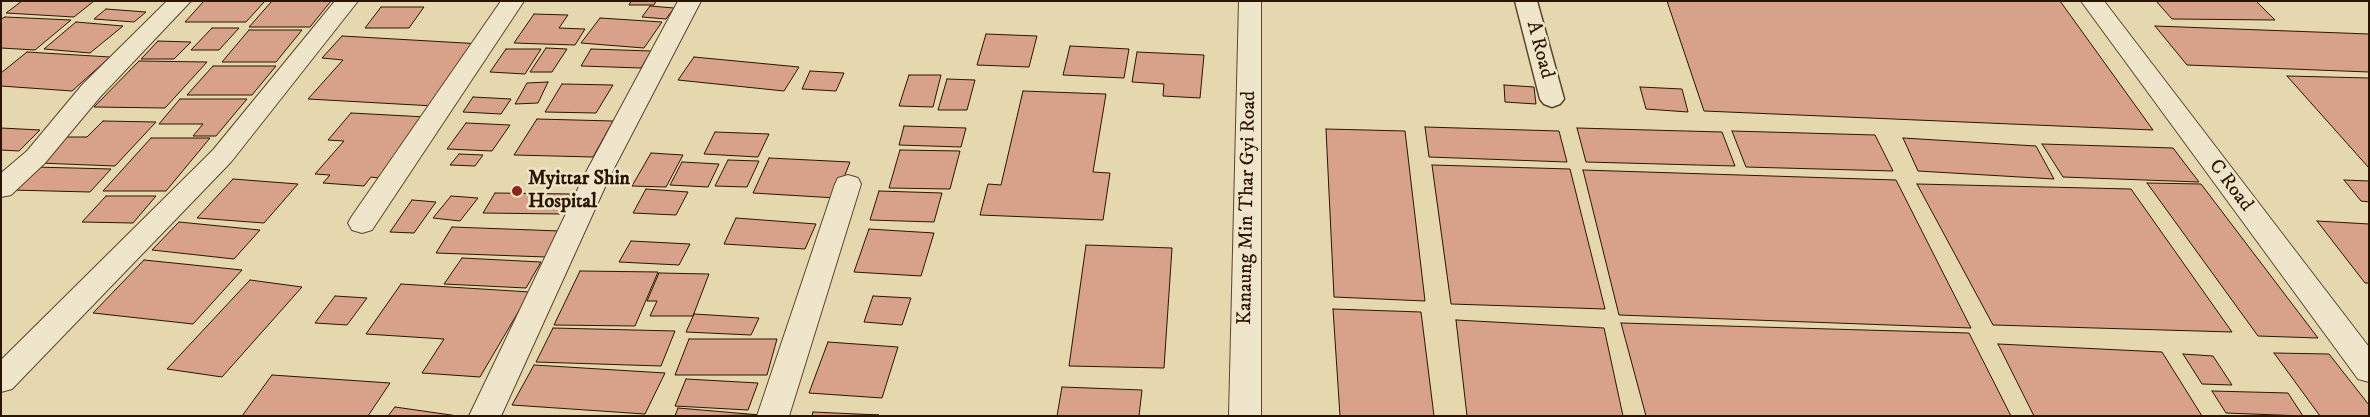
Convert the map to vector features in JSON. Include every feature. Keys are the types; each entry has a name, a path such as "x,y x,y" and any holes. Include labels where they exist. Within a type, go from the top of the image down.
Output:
{"street":[{"path":"1,188 36,157 90,90 180,1"},
{"path":"1,380 222,156 347,1"},
{"path":"362,223 513,1"},
{"path":"485,416 597,176 690,1"},
{"name":"Kanaung Min Thar Gyi Road","path":"1245,416 1250,1"},
{"name":"C Road","path":"2092,1 2369,370"},
{"path":"772,416 848,184"}],"lane":[{"name":"A Road","path":"1526,1 1552,99"}],"building":[{"path":"22,1 94,1 74,17 6,13"},
{"path":"204,1 265,1 246,22 185,22"},
{"path":"272,1 331,1 310,27 249,27"},
{"path":"631,1 656,1 654,5 629,5"},
{"path":"1667,1 2060,1 2153,130 1704,111"},
{"path":"2156,1 2256,1 2275,20 2172,19"},
{"path":"650,6 674,8 666,19 642,17"},
{"path":"381,7 424,7 409,28 365,28"},
{"path":"106,9 146,12 134,22 94,19"},
{"path":"534,14 568,15 559,28 585,29 575,45 514,43"},
{"path":"5,17 71,20 35,50 1,48 1,19"},
{"path":"600,18 662,22 644,48 581,43"},
{"path":"76,22 123,26 90,53 44,49"},
{"path":"2155,26 2369,34 2369,72 2187,65"},
{"path":"212,28 239,28 219,50 191,50"},
{"path":"249,30 302,30 276,62 222,62"},
{"path":"986,34 1037,36 1029,67 977,65"},
{"path":"342,36 482,44 434,106 308,99 343,60 322,58"},
{"path":"158,41 191,42 174,59 141,59"},
{"path":"1070,46 1129,49 1124,78 1063,75"},
{"path":"546,48 567,49 552,72 530,72"},
{"path":"506,49 541,49 525,74 490,72"},
{"path":"591,49 651,51 641,68 581,66"},
{"path":"27,52 110,57 72,91 1,86 1,73"},
{"path":"1137,52 1204,55 1200,98 1163,96 1164,84 1132,82"},
{"path":"694,57 799,67 784,91 678,80"},
{"path":"139,61 207,62 165,108 94,107"},
{"path":"213,66 276,66 252,95 187,95"},
{"path":"810,71 844,73 836,91 802,89"},
{"path":"909,75 941,75 933,107 899,106"},
{"path":"2287,76 2369,78 2369,168"},
{"path":"947,79 975,80 967,110 938,110"},
{"path":"548,82 538,103 515,104 527,83"},
{"path":"562,84 613,85 596,113 545,112"},
{"path":"1504,85 1534,87 1536,104 1505,102"},
{"path":"1640,87 1682,89 1688,112 1646,109"},
{"path":"1023,91 1106,94 1093,172 1110,173 1103,220 980,215 988,184 1001,185"},
{"path":"473,97 511,99 501,114 463,112"},
{"path":"180,99 247,99 216,136 193,136 203,124 159,124"},
{"path":"351,113 426,117 378,178 371,177 364,186 323,183 330,175 315,174 344,141 328,140"},
{"path":"537,119 613,121 593,157 514,155"},
{"path":"103,121 156,122 115,166 39,163 66,137 87,137"},
{"path":"466,123 510,125 492,151 447,149"},
{"path":"904,126 966,128 961,147 899,145"},
{"path":"1425,127 1559,131 1567,162 1429,157"},
{"path":"1,128 40,130 19,151 1,150"},
{"path":"1577,128 1722,132 1735,166 1586,162"},
{"path":"1326,129 1405,131 1425,301 1334,297"},
{"path":"1732,131 1875,135 1893,171 1746,167"},
{"path":"715,132 769,134 758,157 704,154"},
{"path":"151,138 210,138 166,191 103,191"},
{"path":"1903,138 2036,146 2054,179 1918,171"},
{"path":"2042,144 2173,148 2199,182 2063,177"},
{"path":"900,150 960,151 950,189 889,188"},
{"path":"651,153 683,155 666,187 632,186"},
{"path":"459,154 483,155 475,166 450,165"},
{"path":"769,158 850,162 836,198 753,193"},
{"path":"728,160 759,161 747,187 715,186"},
{"path":"682,162 719,164 708,187 670,185"},
{"path":"1432,165 1570,169 1605,309 1451,304"},
{"path":"34,167 111,169 90,192 11,190"},
{"path":"1583,170 1896,180 1971,328 1619,315"},
{"path":"233,179 298,184 264,223 197,218"},
{"path":"2344,180 2369,181 2369,202 2361,201"},
{"path":"2147,183 2201,184 2318,338 2258,336"},
{"path":"1917,184 2131,189 2232,332 1993,325"},
{"path":"646,189 688,192 676,215 633,213"},
{"path":"879,191 942,193 934,222 870,220"},
{"path":"495,193 571,194 560,214 483,213"},
{"path":"106,196 156,196 133,223 82,222"},
{"path":"451,196 478,198 460,221 433,218"},
{"path":"412,200 436,202 414,233 390,232"},
{"path":"736,218 816,224 805,249 724,244"},
{"path":"2317,221 2369,224 2369,283 2365,283"},
{"path":"179,222 260,230 234,259 152,250"},
{"path":"452,227 560,231 546,257 436,253"},
{"path":"869,229 934,233 921,276 854,272"},
{"path":"631,241 690,244 679,265 619,262"},
{"path":"1086,245 1172,248 1164,368 1069,366"},
{"path":"462,258 541,262 526,288 444,284"},
{"path":"144,260 242,270 193,324 93,313"},
{"path":"580,271 658,272 635,326 554,325"},
{"path":"659,273 709,274 693,316 650,316 657,301 647,301"},
{"path":"250,280 302,287 222,377 167,369"},
{"path":"401,284 530,292 480,377 422,373 444,339 366,334"},
{"path":"335,296 367,298 347,325 315,323"},
{"path":"873,296 911,298 902,325 864,322"},
{"path":"1333,309 1421,312 1434,416 1340,416"},
{"path":"694,314 759,318 751,335 686,332"},
{"path":"1456,320 1604,328 1623,416 1467,416"},
{"path":"1621,323 1969,333 2011,416 1646,416"},
{"path":"553,328 675,331 661,366 536,362"},
{"path":"689,339 777,339 767,375 675,375"},
{"path":"828,342 898,347 882,398 809,393"},
{"path":"1998,344 2162,352 2202,416 2034,416"},
{"path":"2274,353 2329,354 2369,405 2369,416 2320,416"},
{"path":"2183,354 2213,356 2232,385 2202,384"},
{"path":"534,365 665,373 645,414 512,405"},
{"path":"272,375 390,383 368,416 242,416"},
{"path":"686,379 758,383 748,410 675,406"},
{"path":"1062,387 1142,390 1139,416 1057,416"},
{"path":"2212,391 2288,393 2303,416 2226,413"},
{"path":"395,407 458,416 388,416"},
{"path":"678,408 760,415 675,416"},
{"path":"813,412 879,415 812,416"}],"place":[{"name":"Myittar Shin Hospital","path":"517,191"}]}
